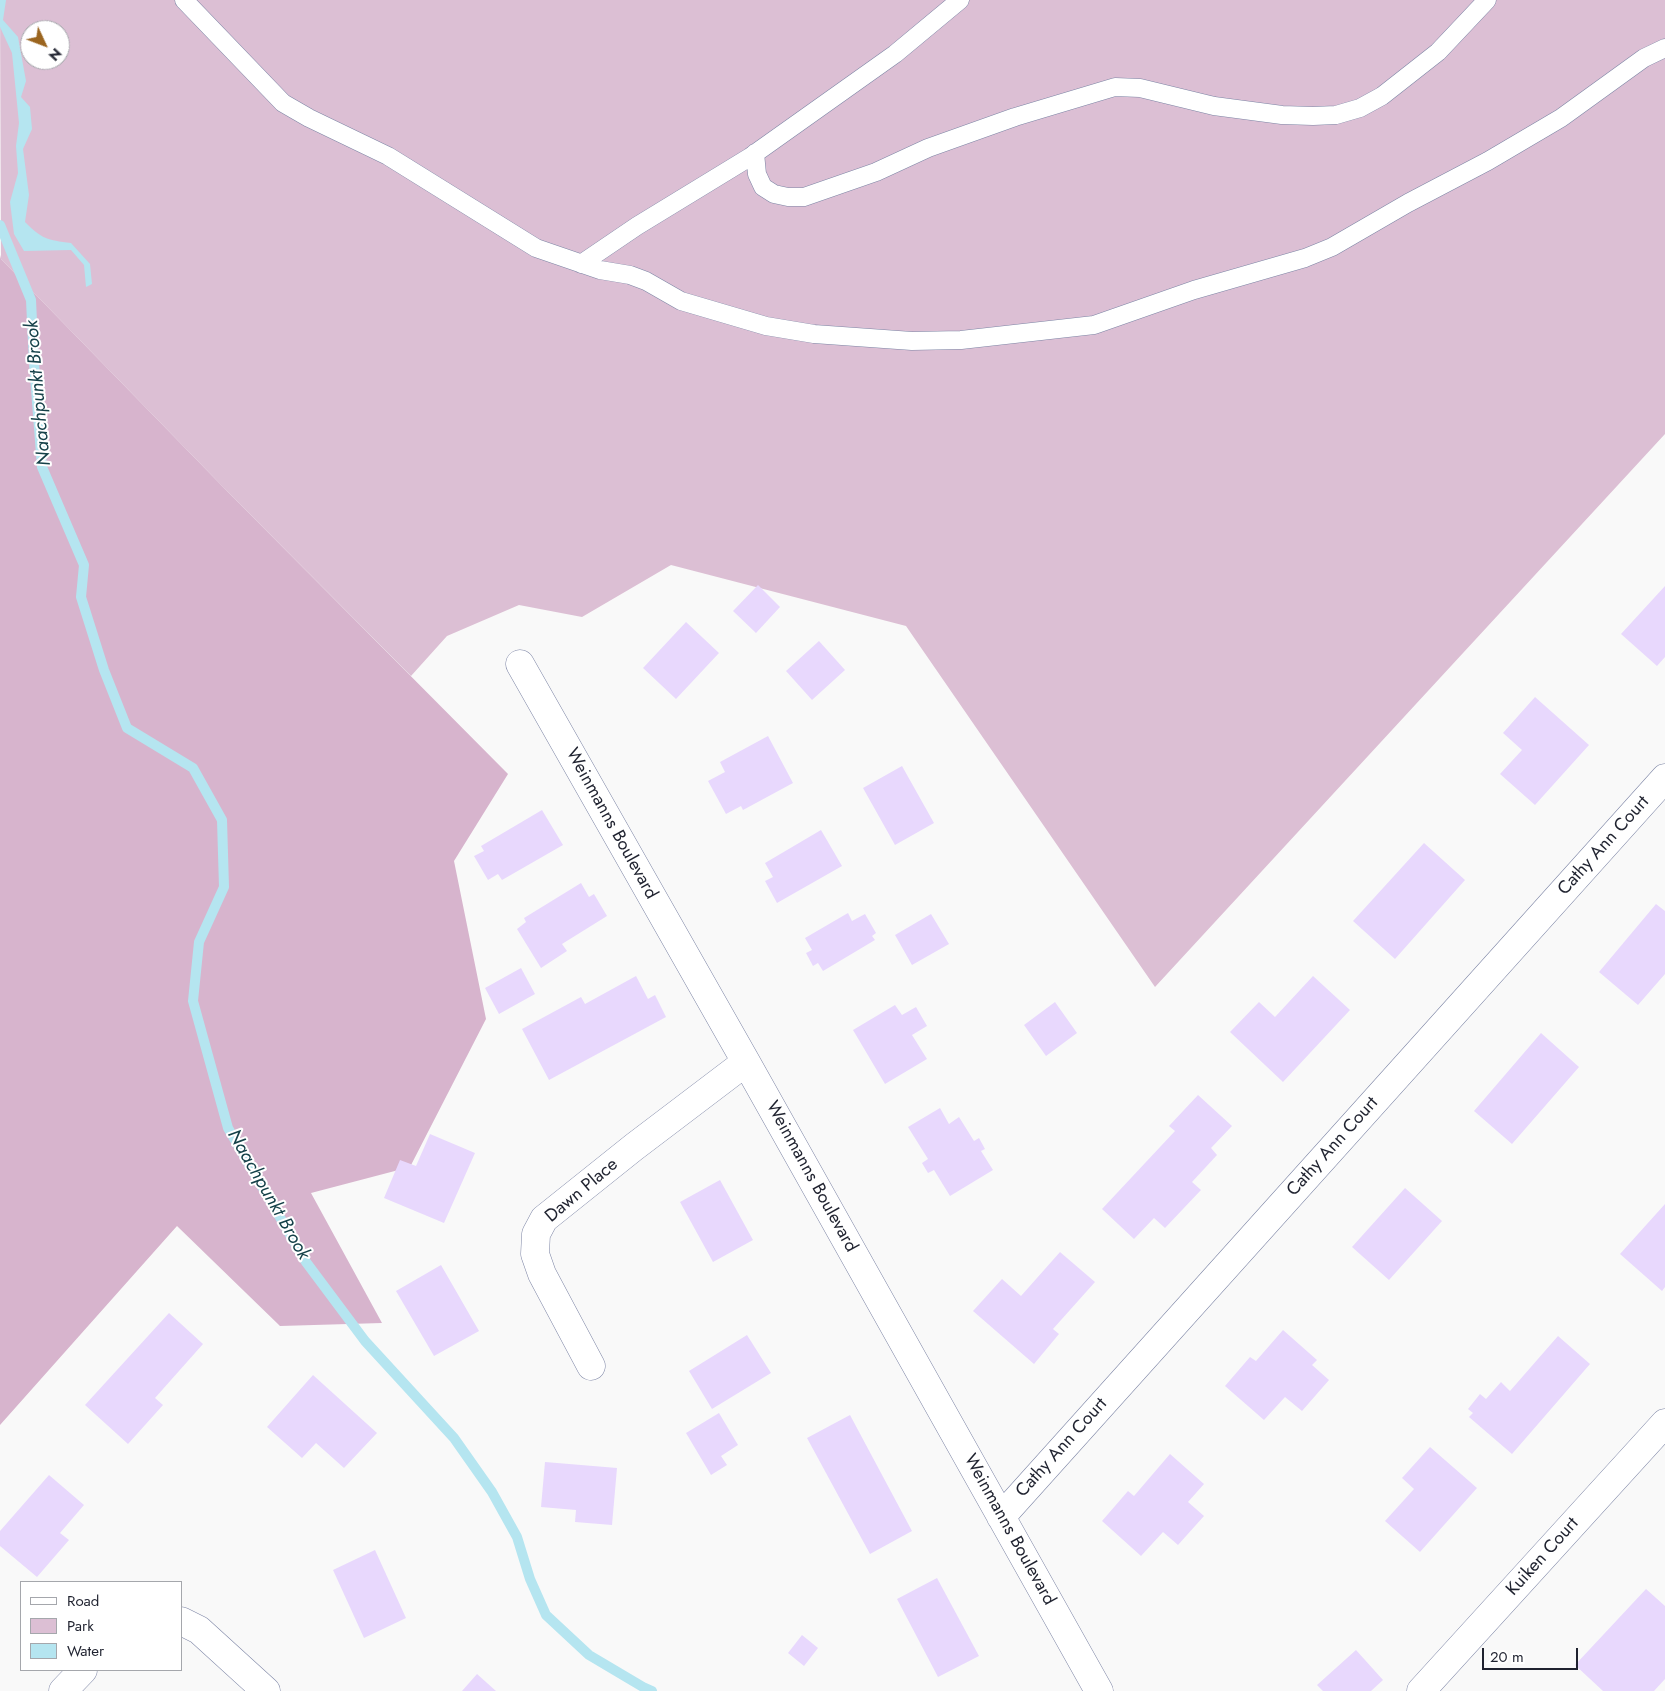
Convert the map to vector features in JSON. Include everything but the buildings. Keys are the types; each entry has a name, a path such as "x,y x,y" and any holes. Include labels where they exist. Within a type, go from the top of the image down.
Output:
{"street":[{"name":"Weinmanns Boulevard","path":"520,664 1099,1691"},
{"name":"Cathy Ann Court","path":"1001,1517 1665,778"},
{"name":"Dawn Place","path":"591,1366 542,1274 535,1254 536,1234 544,1219 634,1147 746,1062"},
{"name":"Kuiken Court","path":"1421,1691 1665,1423"},
{"path":"182,1622 199,1630 259,1685"},
{"path":"63,1691 82,1671"}],"lane":[{"path":"184,0 283,103 309,118 388,156 536,248 600,270 630,275 646,281 681,301 766,326 814,334 912,341 961,340 1094,325 1194,290 1285,265 1332,247 1408,203 1488,161 1561,118 1644,58 1665,48"},
{"path":"581,264 637,226 755,153 895,54 960,0"},
{"path":"755,153 757,174 763,187 774,194 788,197 804,197 876,172 928,148 1015,117 1115,87 1140,88 1214,106 1282,115 1336,115 1360,108 1382,96 1438,52 1486,0"}],"green space":[{"path":"0,0 1665,0 1665,434 1155,987 906,626 671,565 582,617 519,605 447,636 411,676 1,259"}],"shaded area":[{"path":"0,255 1,259 228,492 508,774 454,861 486,1019 410,1167 311,1193 382,1323 280,1326 177,1226 0,1425"}],"water":[{"path":"0,0 6,0 3,20 18,37 20,70 24,70 26,81 21,97 30,107 32,129 23,149 29,195 25,222 45,238 71,243 90,264 92,284 86,287 84,265 71,250 24,251 14,234 10,202 18,173 16,146 19,123 12,53 0,27"}],"waterway":[{"name":"Naachpunkt Brook","path":"0,225 31,300 42,467 84,565 81,597 104,670 127,728 193,768 222,820 224,887 199,942 193,1001 228,1128 306,1262 365,1341 454,1438 492,1492 517,1537 530,1579 546,1615 589,1655 652,1691"}]}
